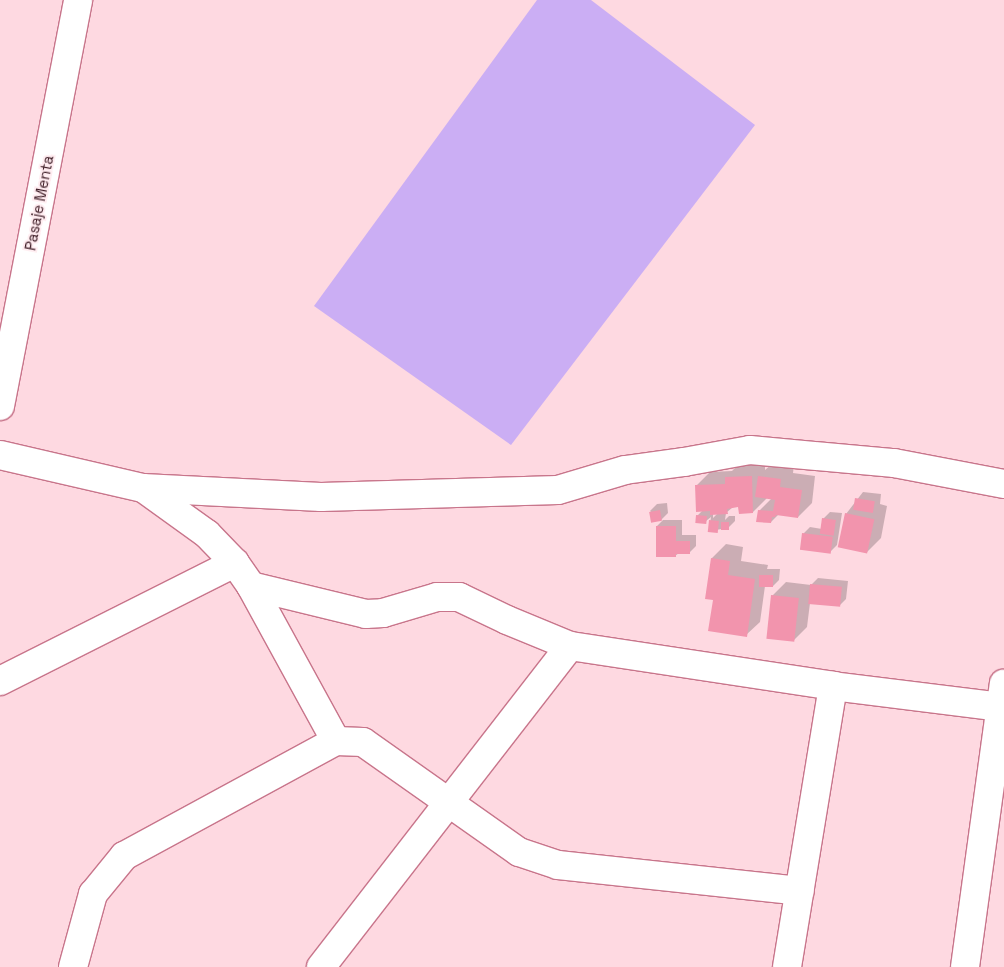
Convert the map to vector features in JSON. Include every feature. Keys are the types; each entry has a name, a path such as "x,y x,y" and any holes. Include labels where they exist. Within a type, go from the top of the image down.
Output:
{"street":[{"name":"Pasaje Menta","path":"0,406 78,0"},
{"path":"0,455 143,488 321,497 558,490 625,470 750,450 894,463 1004,484"},
{"path":"143,488 207,534 235,563 252,586 336,741"},
{"path":"0,681 235,563"},
{"path":"252,586 366,614 383,613 437,597 459,597 507,620 570,646 833,686 1003,695 965,967"},
{"path":"321,967 570,646"},
{"path":"787,967 833,686"},
{"path":"73,967 94,894 124,856 336,741 364,742 519,852 558,865 800,891"}],"shaded area":[{"path":"537,0 591,0 755,125 511,445 314,306"}],"building":[{"path":"752,476 753,513 739,514 738,507 727,509 728,514 710,515 710,511 696,512 695,485 725,484 725,477"},
{"path":"758,476 781,479 780,487 802,490 798,518 776,515 772,517 771,523 756,522 758,510 773,511 775,500 755,497"},
{"path":"855,498 875,501 873,513 853,510"},
{"path":"660,510 662,521 651,523 649,512"},
{"path":"845,513 874,519 867,553 838,547"},
{"path":"696,515 707,516 706,524 695,523"},
{"path":"822,518 836,520 834,536 820,534"},
{"path":"709,520 719,521 718,533 708,532"},
{"path":"721,522 729,522 729,530 721,530"},
{"path":"656,526 676,526 676,541 690,541 690,554 676,554 676,557 656,557"},
{"path":"802,533 833,537 831,554 800,550"},
{"path":"711,558 730,561 728,575 755,579 747,637 708,631 713,600 705,599"},
{"path":"759,575 773,575 773,587 759,587"},
{"path":"810,584 842,587 840,607 808,604"},
{"path":"771,595 799,598 794,642 766,639"}]}
